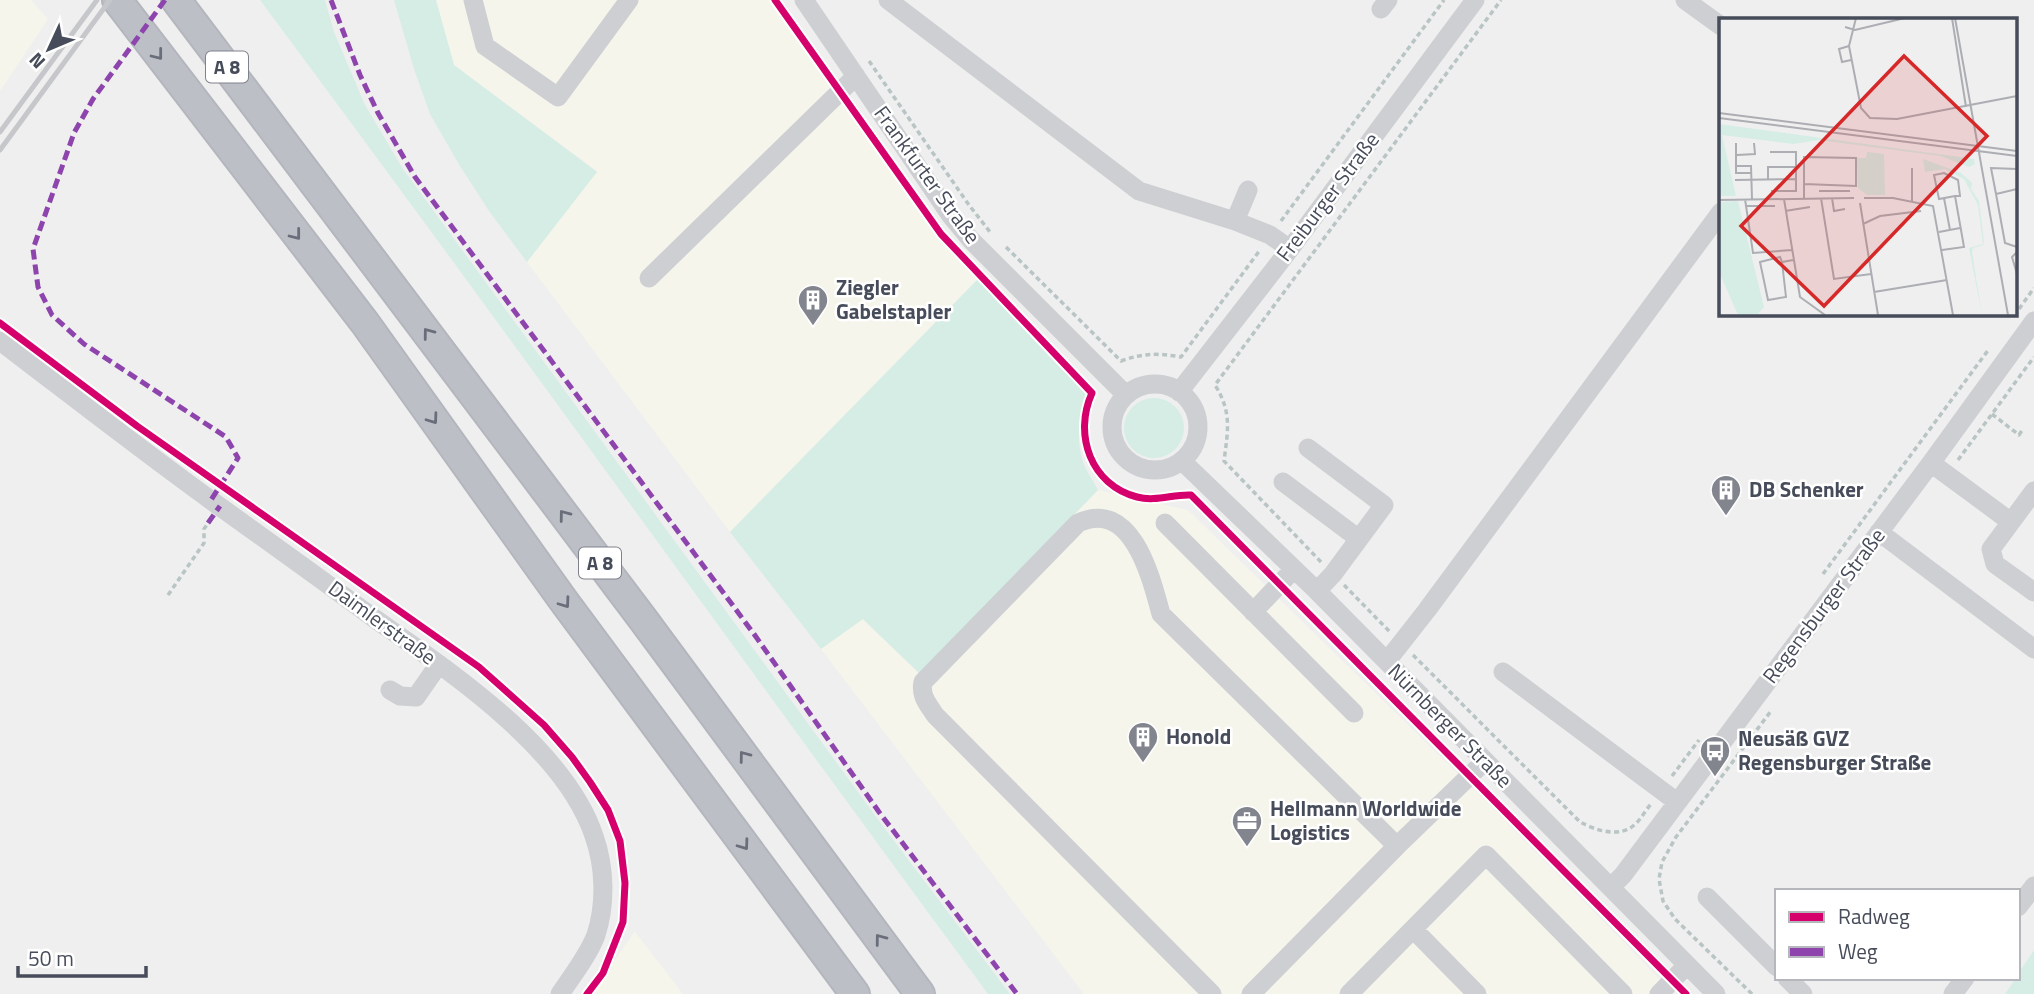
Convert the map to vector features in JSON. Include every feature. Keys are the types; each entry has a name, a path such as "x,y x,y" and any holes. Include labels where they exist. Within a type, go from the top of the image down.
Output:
{"highway":[{"name":"A 8","path":"117,0 365,323 571,611 855,994"},
{"name":"A 8","path":"176,0 625,596 920,994"}],"street":[{"path":"473,0 485,46 558,97 629,0"},
{"name":"Frankfurter Straße","path":"804,0 951,216 971,240 1126,395"},
{"path":"888,0 1139,191 1270,235 1290,248"},
{"name":"Freiburger Straße","path":"1179,392 1475,0"},
{"path":"1685,0 1719,25"},
{"path":"649,278 856,76"},
{"path":"1235,222 1248,190"},
{"path":"1387,662 1719,215"},
{"name":"Regensburger Straße","path":"1611,887 1623,875 1670,796 1931,463 2026,316"},
{"name":"Daimlerstraße","path":"0,341 211,500 439,664 515,728 549,761 574,797 594,833 603,875 600,917 595,937 560,994"},
{"path":"1148,384 1161,384 1179,392 1193,407 1198,421 1197,436 1192,449 1182,461 1170,468 1155,471 1140,468 1128,461 1118,449 1113,436 1112,421 1117,407 1126,395 1148,384"},
{"path":"1307,448 1384,505 1333,574 1317,591"},
{"name":"Nürnberger Straße","path":"1182,461 1317,591 1716,994"},
{"path":"1931,463 2011,522"},
{"path":"1283,482 1359,539"},
{"path":"2034,491 1991,550 1995,564 2034,592"},
{"path":"1212,994 935,715 921,690 923,682 1078,523 1101,517 1118,526 1137,544 1149,569 1161,614 1397,846"},
{"path":"1165,523 1354,713"},
{"path":"1879,532 2034,649"},
{"path":"1253,612 1294,569"},
{"path":"390,690 400,696 416,697 439,664"},
{"path":"1503,672 1670,796"},
{"path":"1251,994 1485,761"},
{"path":"1349,994 1486,855 1623,994"},
{"path":"2020,904 2034,886"},
{"path":"1707,897 1775,965"},
{"path":"1413,929 1476,994"},
{"path":"1659,994 1687,965"},
{"path":"1789,980 1803,994"}],"path":[{"path":"1501,0 1215,385 1227,411 1224,461 1580,822 1594,829 1612,832 1632,828 1670,796 1703,735"},
{"path":"2026,316 2034,288"},
{"path":"1819,579 1993,344"},
{"path":"1947,475 2034,357"},
{"path":"1992,414 2019,435 2023,429"},
{"path":"168,595 204,543 204,530 208,523"},
{"path":"1752,994 1675,919 1663,901 1659,879 1662,862 1676,838 1775,705"}],"shaded area":[{"path":"0,0 31,0 48,19 0,91"},
{"path":"436,0 771,0 936,236 978,279 730,532 527,262 597,171 454,65"},
{"path":"1098,490 1188,510 1485,800 1674,994 1084,994 821,649 862,619 920,674"},
{"path":"635,932 683,994 591,994"}],"green space":[{"path":"260,0 325,0 334,32 365,105 403,169 885,829 1010,994 988,994"},
{"path":"394,0 436,0 454,65 597,172 527,262 489,211 430,114"},
{"path":"978,279 1087,392 1080,417 1080,451 1083,463 1098,490 920,674 863,619 821,649 730,532"},
{"path":"1154,398 1175,407 1184,428 1175,449 1154,458 1133,449 1124,428 1133,407"},
{"path":"2034,950 2034,994 2005,994 2015,980 2020,980 2020,971"}],"railway":[{"path":"0,132 97,0"},
{"path":"0,150 110,0"}],"marked path":[{"path":"165,0 93,99 74,133 33,249 38,287 52,315 84,344 226,437 238,458 211,500"},
{"path":"331,0 378,113 415,177 754,634 879,812 1017,994"},
{"path":"208,523 220,506"}],"cycle path":[{"path":"775,0 941,234 1092,393 1087,409 1086,441 1090,456 1108,482 1137,497 1191,495 1686,994"},
{"path":"0,323 137,426 479,667 544,725 572,757 608,810 620,841 625,883 623,922 603,973 587,994"}],"place":[{"name":"Ziegler Gabelstapler","path":"813,327"},
{"name":"DB Schenker","path":"1726,517"},
{"name":"Honold","path":"1143,764"},
{"name":"Neusäß GVZ Regensburger Straße","path":"1715,778"},
{"name":"Hellmann Worldwide Logistics","path":"1247,848"}]}
